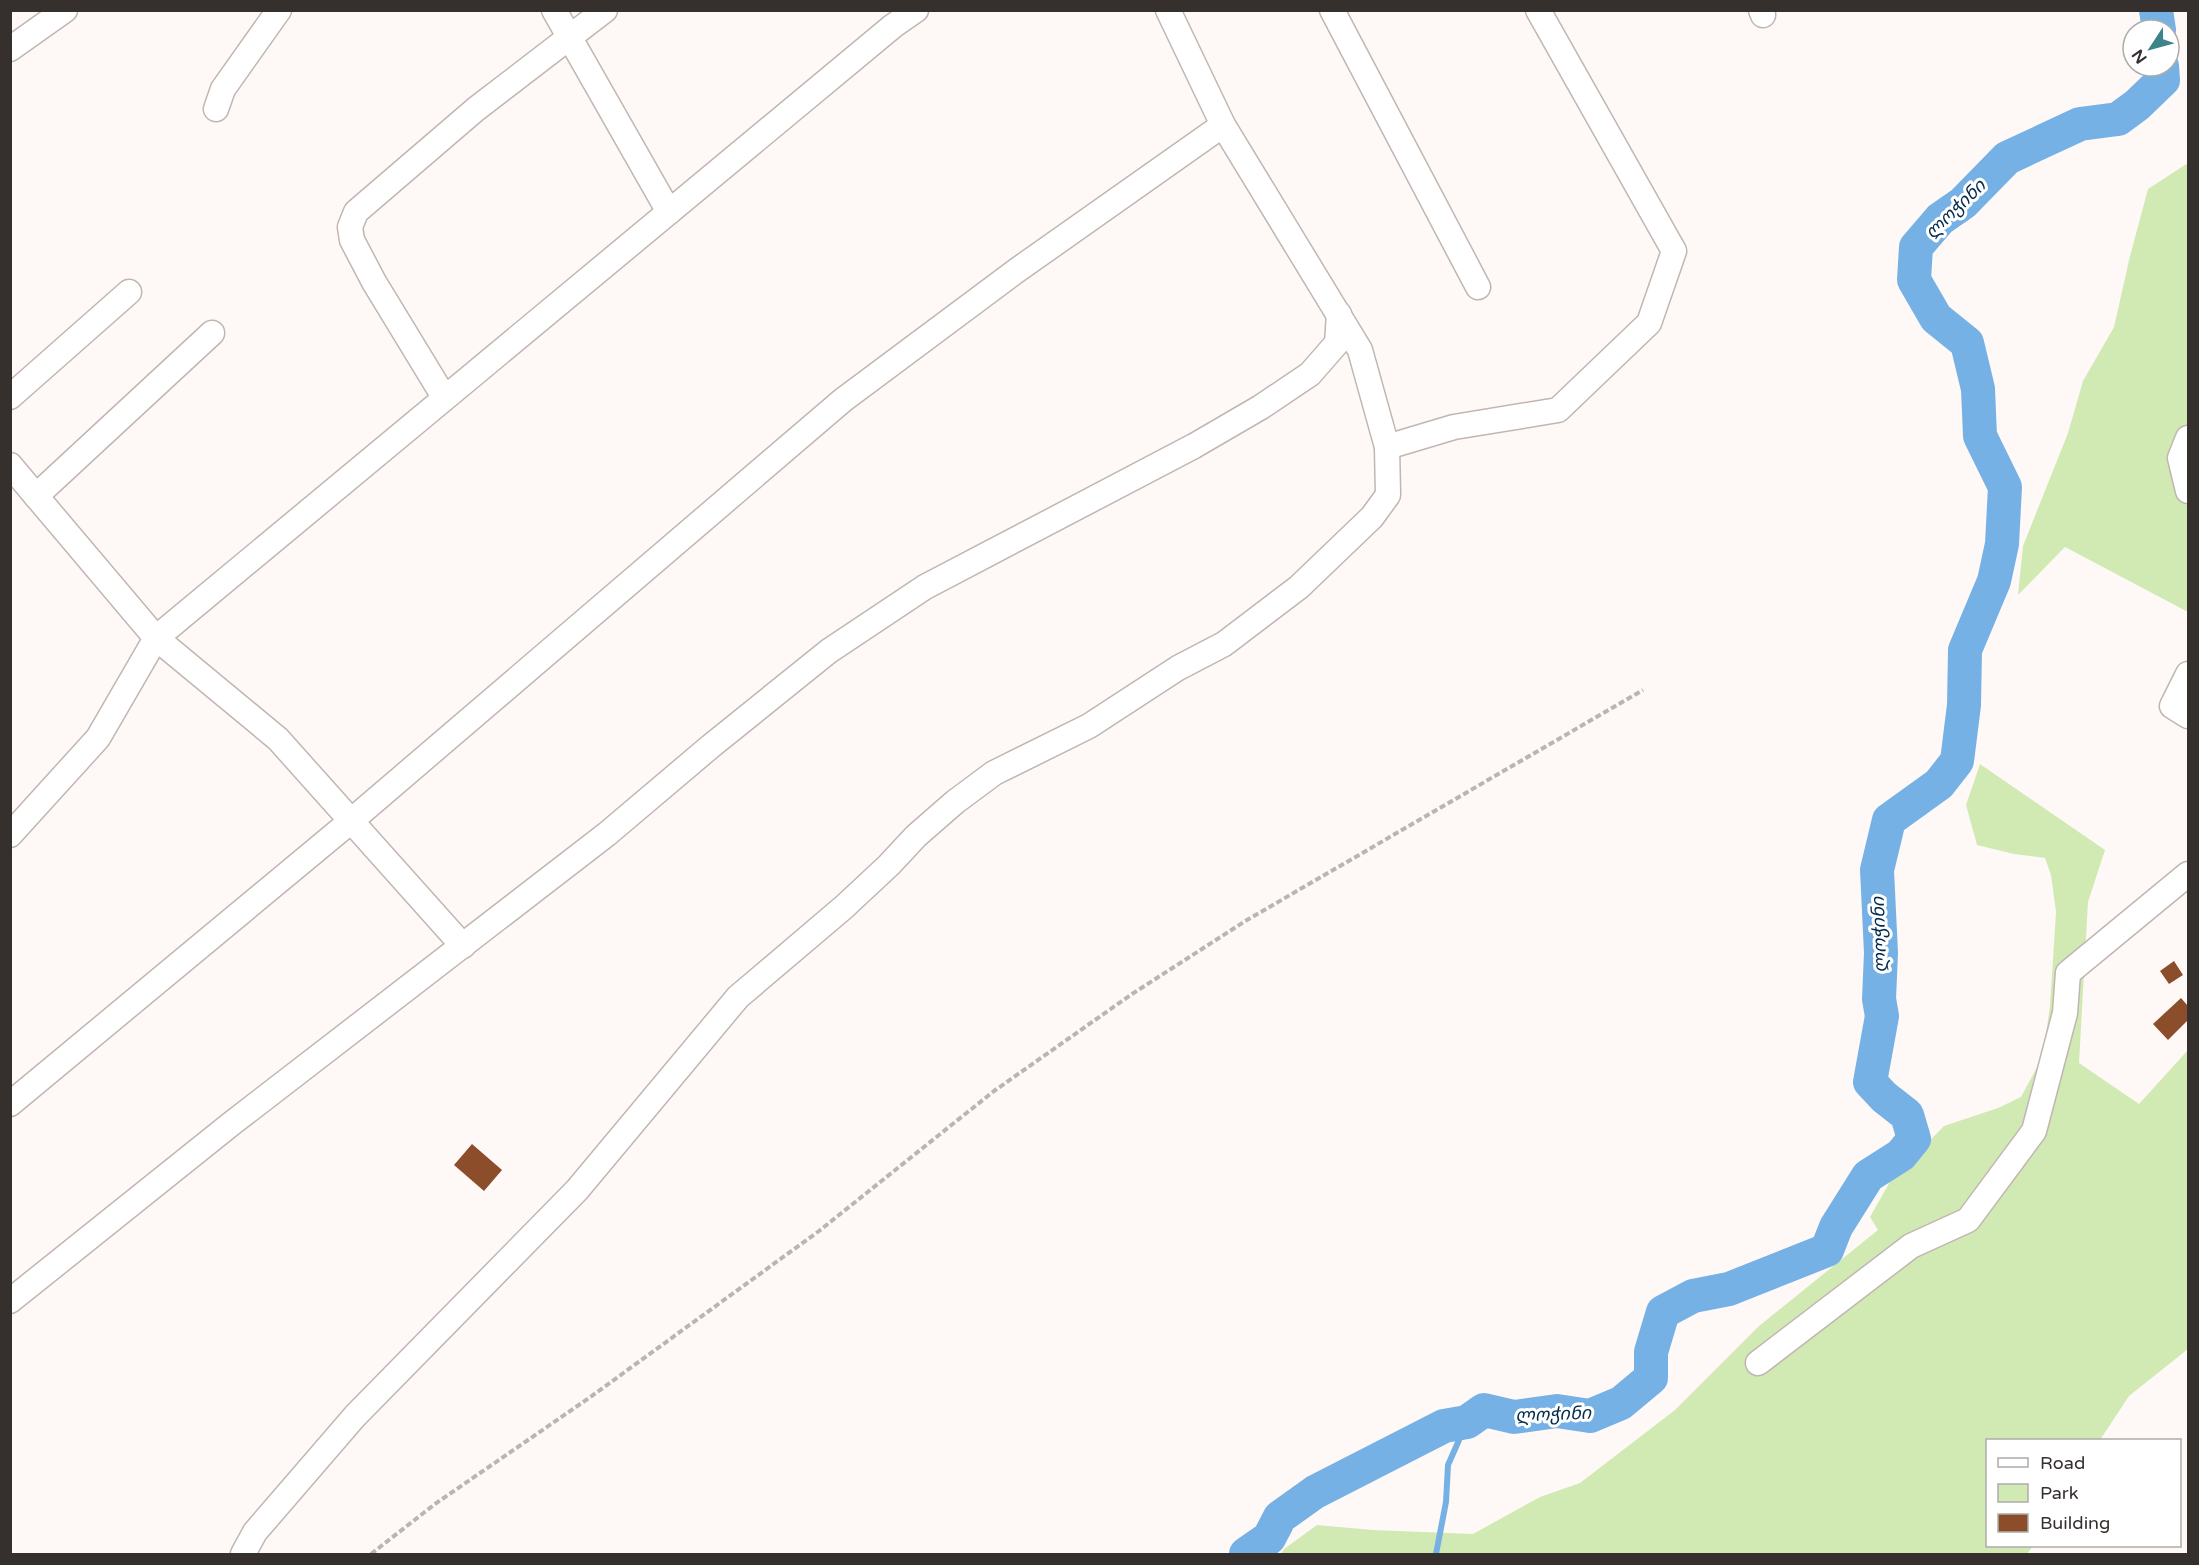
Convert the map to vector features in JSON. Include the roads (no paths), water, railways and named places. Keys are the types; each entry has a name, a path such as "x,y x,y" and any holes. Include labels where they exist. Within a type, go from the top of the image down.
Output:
{"street":[{"path":"14,42 64,10"},
{"path":"216,109 223,89 279,10"},
{"path":"554,10 669,212"},
{"path":"444,397 374,282 352,240 350,227 356,213 476,109 605,10"},
{"path":"10,835 98,738 156,638 669,212 889,18 915,10"},
{"path":"243,1554 255,1532 355,1416 578,1190 738,997 844,908 916,836 978,784 994,773 1089,726 1178,668 1224,644 1299,586 1372,517 1388,495 1387,447 1360,350 1223,125 1168,10"},
{"path":"1332,10 1478,287"},
{"path":"1387,447 1454,427 1558,410 1649,322 1665,279 1674,251 1538,10"},
{"path":"10,1104 351,821 843,400 1016,271 1223,125"},
{"path":"10,397 129,291"},
{"path":"10,1301 231,1124 607,834 829,651 926,587 1194,446 1310,374 1337,342 1339,314"},
{"path":"36,496 212,333"},
{"path":"2188,438 2180,458 2188,491"},
{"path":"10,465 156,638 278,739 463,946"},
{"path":"2188,674 2172,706 2188,716"},
{"path":"1758,1363 1911,1246 1968,1220 2034,1131 2065,1013 2068,973 2188,874"}],"waterway":[{"name":"ლოჭინი","path":"2156,10 2157,18"},
{"name":"ლოჭინი","path":"1246,1554 1269,1538 1280,1517 1315,1492 1444,1426 1467,1422 1484,1410 1514,1417 1557,1411 1590,1416 1621,1403 1651,1378 1651,1352 1663,1312 1693,1296 1729,1289 1827,1250 1836,1227 1868,1176 1901,1155 1914,1139 1907,1115 1884,1097 1870,1082 1882,1016 1879,999 1881,953 1877,870 1889,820 1939,784 1957,761 1964,705 1965,650 1994,581 2002,544 2005,487 1980,436 1978,389 1967,343 1936,318 1914,280 1916,247 1940,219 1963,203 2007,158 2080,124 2118,119 2137,105 2163,78"},
{"path":"1436,1554 1446,1502 1448,1465 1467,1422"}]}
